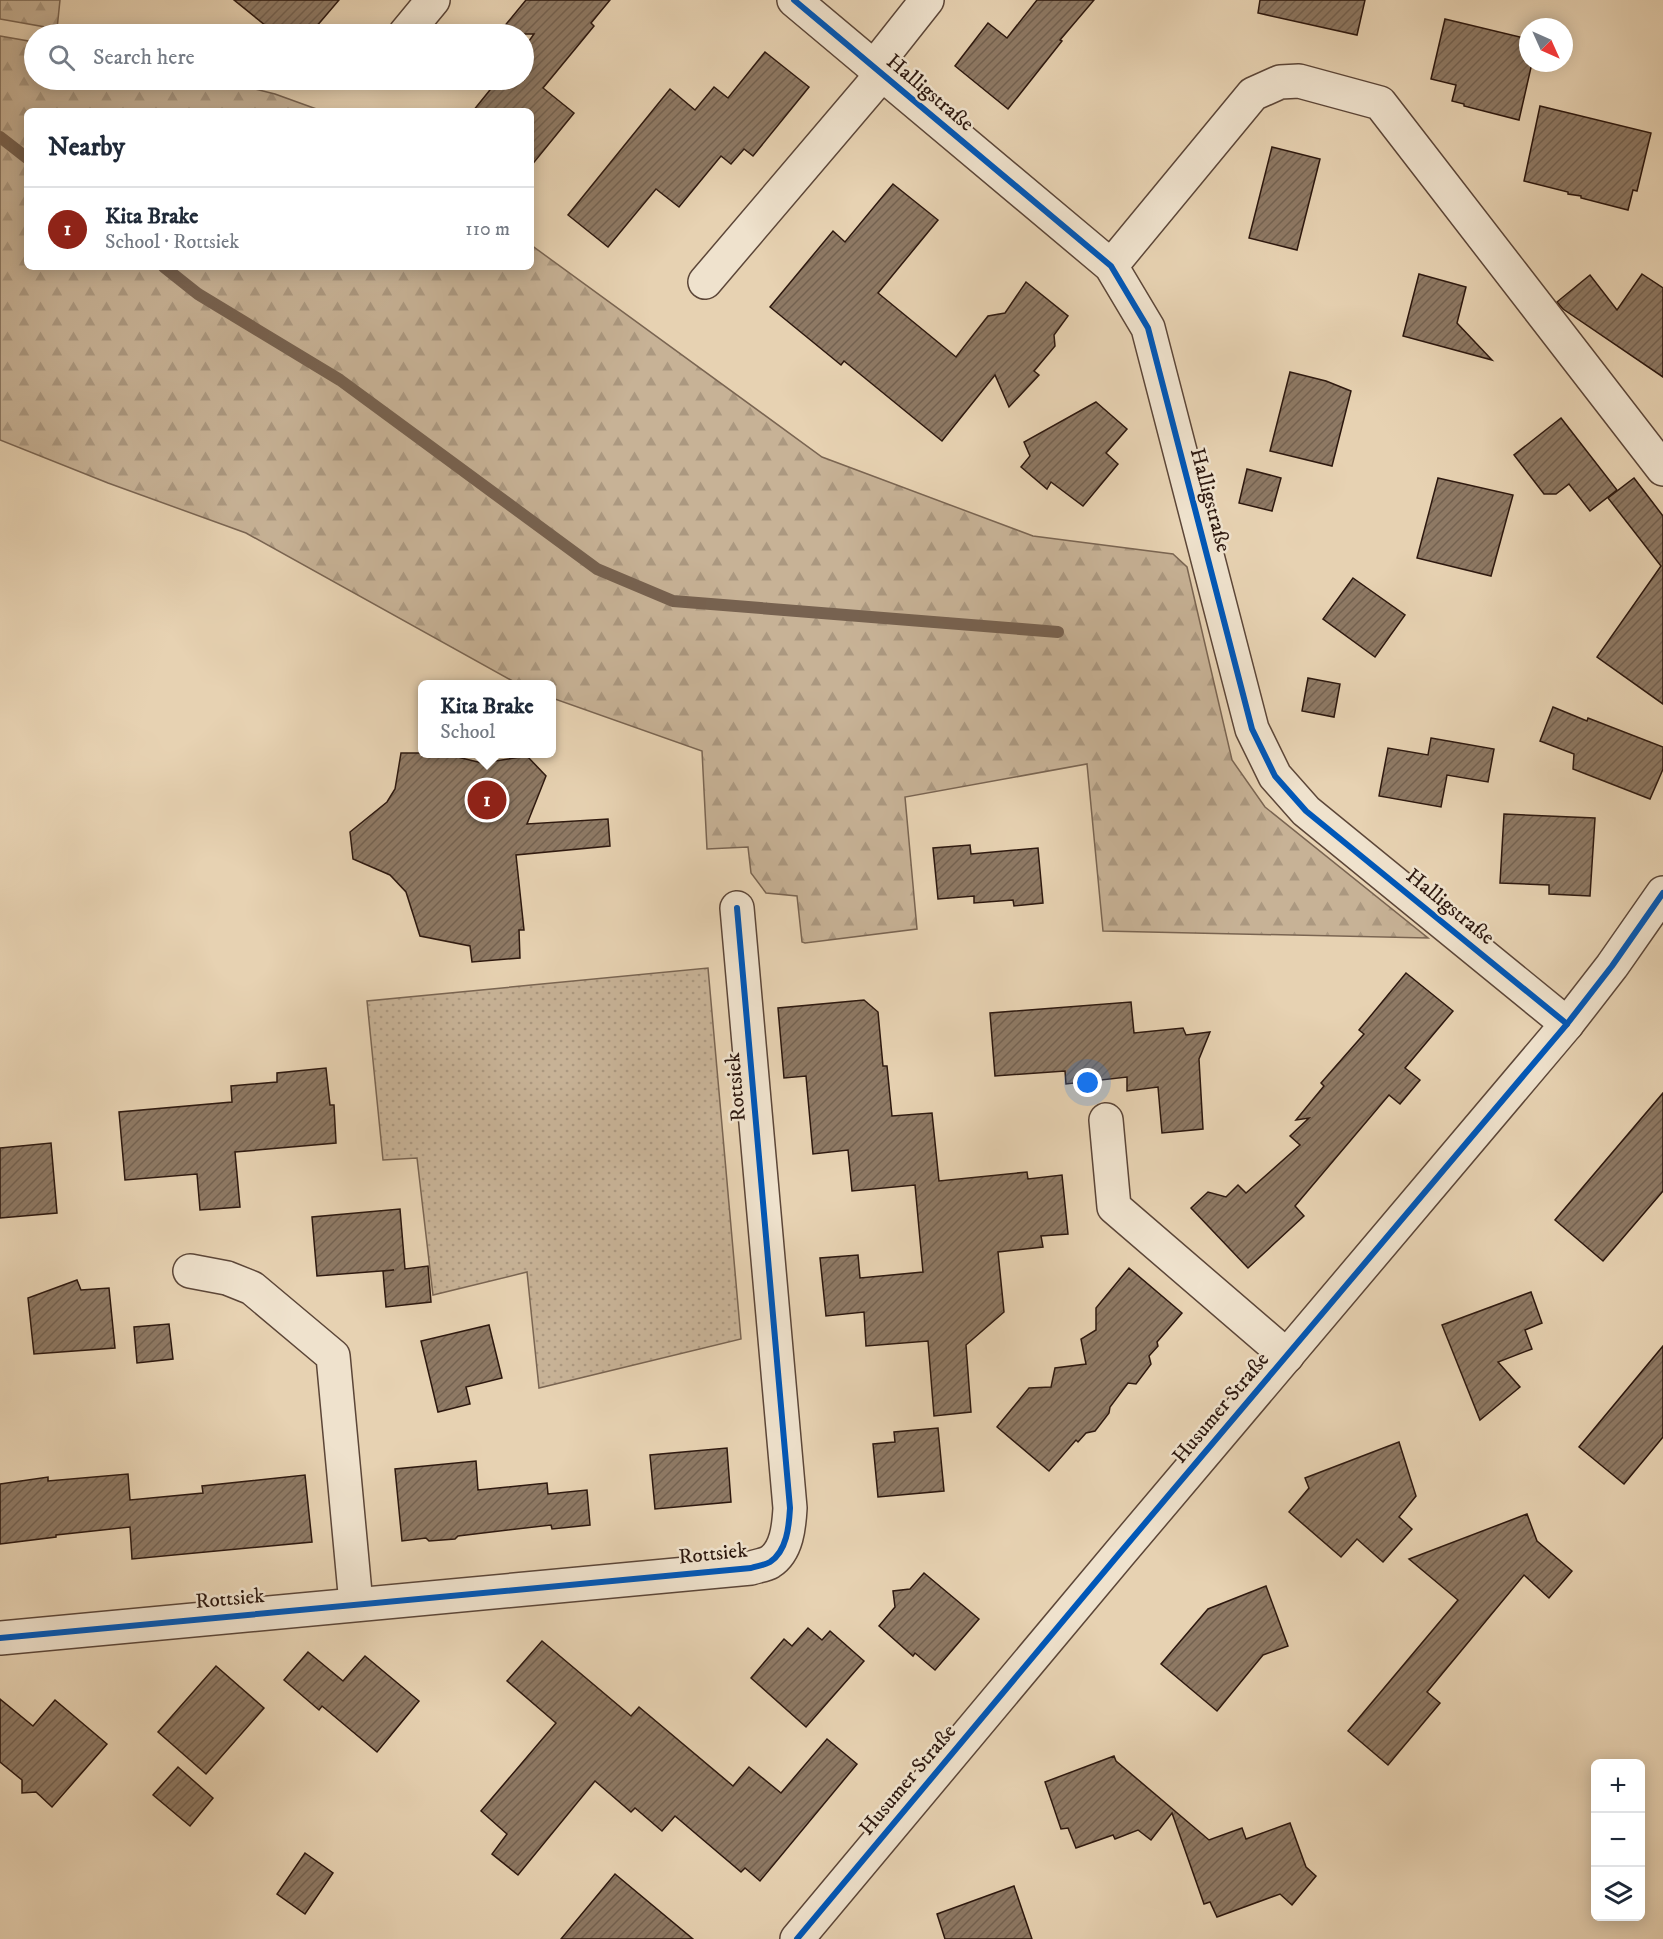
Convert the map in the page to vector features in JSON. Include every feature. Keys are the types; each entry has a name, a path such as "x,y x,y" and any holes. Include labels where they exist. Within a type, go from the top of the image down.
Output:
{"street":[{"path":"413,24 433,0"},
{"name":"Halligstraße","path":"794,0 1111,266 1148,328 1252,729 1275,777 1306,811 1567,1024"},
{"name":"Halligstraße","path":"705,282 878,70 927,0"},
{"path":"1111,266 1253,94 1280,82 1299,81 1380,103 1663,469"},
{"name":"Husumer Straße","path":"797,1939 1567,1024 1612,966 1663,893"},
{"name":"Rottsiek","path":"0,1638 751,1568 770,1562 781,1549 789,1529 790,1508 737,908"},
{"path":"1106,1120 1113,1207 1287,1356"},
{"path":"190,1271 227,1278 252,1288 333,1356 356,1604"}],"green space":[{"path":"0,0 60,0 58,24 28,24 0,19"},
{"path":"0,36 24,40 24,90 259,90 275,94 314,108 24,108 24,270 534,270 534,247 822,457 1033,536 1173,554 1187,567 1232,760 1265,807 1428,938 1103,931 1087,764 905,797 917,929 802,942 797,896 766,893 751,873 748,847 707,849 702,751 556,699 556,680 511,680 246,533 108,483 0,440"},
{"path":"708,968 741,1339 539,1388 527,1272 433,1295 417,1158 383,1160 367,1001"}],"building":[{"path":"234,0 339,0 319,24 264,24"},
{"path":"526,0 610,0 591,23 594,26 543,88 574,113 534,162 534,108 475,108 490,90 534,90 534,24 506,24"},
{"path":"1037,0 1094,0 1060,40 1062,41 1008,109 955,66 988,23 1007,38"},
{"path":"1260,0 1365,0 1357,35 1258,13"},
{"path":"1445,19 1519,37 1519,72 1530,72 1519,120 1452,101 1456,85 1431,79"},
{"path":"765,52 809,87 753,156 744,149 731,164 721,156 679,207 656,189 608,247 568,215 670,89 695,110 714,87 728,98"},
{"path":"1540,106 1651,133 1637,191 1633,190 1628,210 1524,181"},
{"path":"1272,147 1320,159 1297,250 1249,238"},
{"path":"893,184 938,220 878,293 956,357 988,316 1005,313 1026,282 1068,316 1054,335 1055,346 1034,371 1039,375 1009,407 995,375 942,441 844,361 841,365 770,307 833,231 845,242"},
{"path":"1419,274 1466,287 1457,323 1492,360 1403,336"},
{"path":"1642,274 1663,288 1663,377 1563,309 1557,302 1590,275 1617,310"},
{"path":"1290,372 1326,381 1351,391 1332,466 1270,451"},
{"path":"1096,402 1127,429 1106,453 1118,464 1083,506 1051,482 1047,489 1021,467 1030,456 1024,442"},
{"path":"1561,418 1617,490 1590,511 1569,484 1556,494 1544,494 1514,455"},
{"path":"1247,469 1281,478 1272,511 1239,503"},
{"path":"1438,478 1513,495 1491,576 1417,558"},
{"path":"1634,478 1663,516 1663,704 1597,657 1661,566 1608,498"},
{"path":"1353,578 1405,615 1375,657 1323,619"},
{"path":"1308,678 1340,684 1334,717 1302,711"},
{"path":"1553,707 1663,747 1663,769 1650,799 1573,769 1574,754 1540,741"},
{"path":"1431,738 1494,749 1488,782 1447,775 1441,807 1379,796 1388,748 1428,755"},
{"path":"401,753 418,753 418,758 462,758 482,763 529,758 546,776 527,824 608,819 610,846 516,855 524,930 519,930 520,958 472,962 470,946 420,936 406,892 390,875 353,859 350,832 387,802 395,789"},
{"path":"1504,814 1595,818 1590,896 1549,894 1549,885 1500,883"},
{"path":"970,845 971,854 1038,848 1043,903 1014,906 1013,900 974,903 974,896 938,899 933,848"},
{"path":"1406,973 1453,1011 1405,1068 1420,1080 1400,1104 1389,1095 1295,1206 1304,1216 1248,1268 1191,1208 1208,1192 1226,1197 1238,1185 1246,1193 1300,1145 1290,1136 1309,1118 1296,1120 1324,1086 1321,1083 1364,1034 1359,1030"},
{"path":"864,1000 878,1012 883,1066 887,1066 892,1116 932,1113 939,1181 1027,1172 1028,1179 1062,1175 1068,1234 1041,1236 1043,1247 998,1252 1004,1312 966,1345 971,1412 934,1416 928,1341 866,1346 864,1312 826,1316 820,1258 858,1255 860,1278 923,1272 915,1185 852,1191 848,1150 813,1154 806,1076 784,1078 778,1008"},
{"path":"1131,1002 1134,1033 1183,1028 1186,1035 1210,1032 1199,1059 1203,1129 1162,1133 1158,1087 1127,1091 1127,1077 1066,1084 1065,1071 995,1076 990,1013"},
{"path":"326,1068 330,1105 334,1105 336,1143 235,1152 240,1207 200,1210 197,1174 125,1180 119,1112 232,1102 231,1086 277,1082 277,1073"},
{"path":"1663,1093 1663,1191 1603,1261 1555,1220"},
{"path":"51,1143 57,1213 0,1218 0,1148"},
{"path":"400,1209 405,1269 428,1266 431,1302 386,1307 383,1271 394,1270 317,1276 312,1217"},
{"path":"1129,1268 1182,1313 1157,1342 1158,1346 1149,1356 1151,1364 1136,1384 1128,1383 1095,1431 1086,1433 1078,1442 1076,1440 1049,1471 997,1427 1029,1388 1051,1387 1055,1368 1086,1364 1081,1339 1096,1330 1096,1308"},
{"path":"77,1280 81,1290 109,1288 115,1348 34,1354 28,1298"},
{"path":"1531,1292 1542,1323 1525,1330 1532,1349 1498,1362 1520,1387 1480,1420 1442,1325"},
{"path":"169,1324 173,1359 137,1363 134,1327"},
{"path":"489,1325 502,1378 466,1387 470,1404 438,1412 421,1341"},
{"path":"1663,1346 1663,1437 1624,1484 1579,1447"},
{"path":"938,1428 944,1491 878,1497 873,1444 895,1442 894,1432"},
{"path":"1399,1442 1416,1496 1399,1517 1412,1529 1383,1562 1357,1539 1341,1557 1289,1512 1309,1488 1305,1478"},
{"path":"727,1448 731,1502 655,1509 650,1455"},
{"path":"476,1461 478,1490 547,1483 548,1494 587,1490 590,1525 552,1529 551,1525 458,1536 455,1539 429,1541 426,1538 402,1541 395,1469"},
{"path":"128,1474 130,1500 203,1493 202,1486 305,1475 312,1542 132,1559 130,1527 0,1544 0,1484 48,1477 48,1481"},
{"path":"1527,1514 1537,1541 1572,1571 1549,1598 1524,1575 1427,1692 1440,1703 1388,1765 1348,1731 1458,1600 1409,1559"},
{"path":"924,1573 979,1619 935,1670 915,1653 913,1656 879,1626 895,1607 893,1591 910,1589"},
{"path":"1266,1586 1288,1646 1263,1655 1217,1711 1161,1664 1208,1609"},
{"path":"808,1628 822,1640 830,1631 864,1661 806,1727 751,1678 784,1639 792,1646"},
{"path":"542,1641 631,1716 639,1707 733,1786 749,1767 781,1793 827,1739 857,1764 760,1881 745,1868 741,1872 675,1816 662,1831 635,1808 631,1812 595,1781 518,1875 492,1854 507,1834 481,1811 556,1723 507,1681"},
{"path":"308,1652 343,1681 365,1656 419,1701 377,1752 322,1706 319,1710 284,1680"},
{"path":"216,1666 264,1708 206,1774 158,1732"},
{"path":"0,1699 33,1726 55,1700 107,1744 52,1807 36,1792 22,1793 22,1780 0,1762"},
{"path":"1114,1756 1116,1761 1209,1840 1242,1828 1246,1839 1290,1823 1306,1867 1316,1876 1292,1905 1280,1894 1217,1917 1210,1902 1204,1904 1172,1813 1151,1840 1138,1830 1115,1839 1113,1835 1076,1848 1068,1828 1061,1829 1045,1782"},
{"path":"178,1767 213,1798 190,1826 153,1795"},
{"path":"305,1853 333,1873 305,1914 277,1894"},
{"path":"615,1874 693,1939 561,1939"},
{"path":"1014,1886 1032,1939 945,1939 937,1914"}],"waterway":[{"path":"0,137 24,156"},
{"path":"168,270 198,294 340,380 597,569 673,601 1058,632"}],"cycle path":[{"path":"794,0 1111,266 1148,328 1252,729 1275,776 1306,811 1567,1024"},
{"path":"797,1939 1567,1024 1612,966 1663,893"},
{"path":"0,1638 751,1568 768,1563 776,1557 784,1545 790,1508 737,908"}],"place":[{"name":"Kita Brake","path":"487,800"}]}
